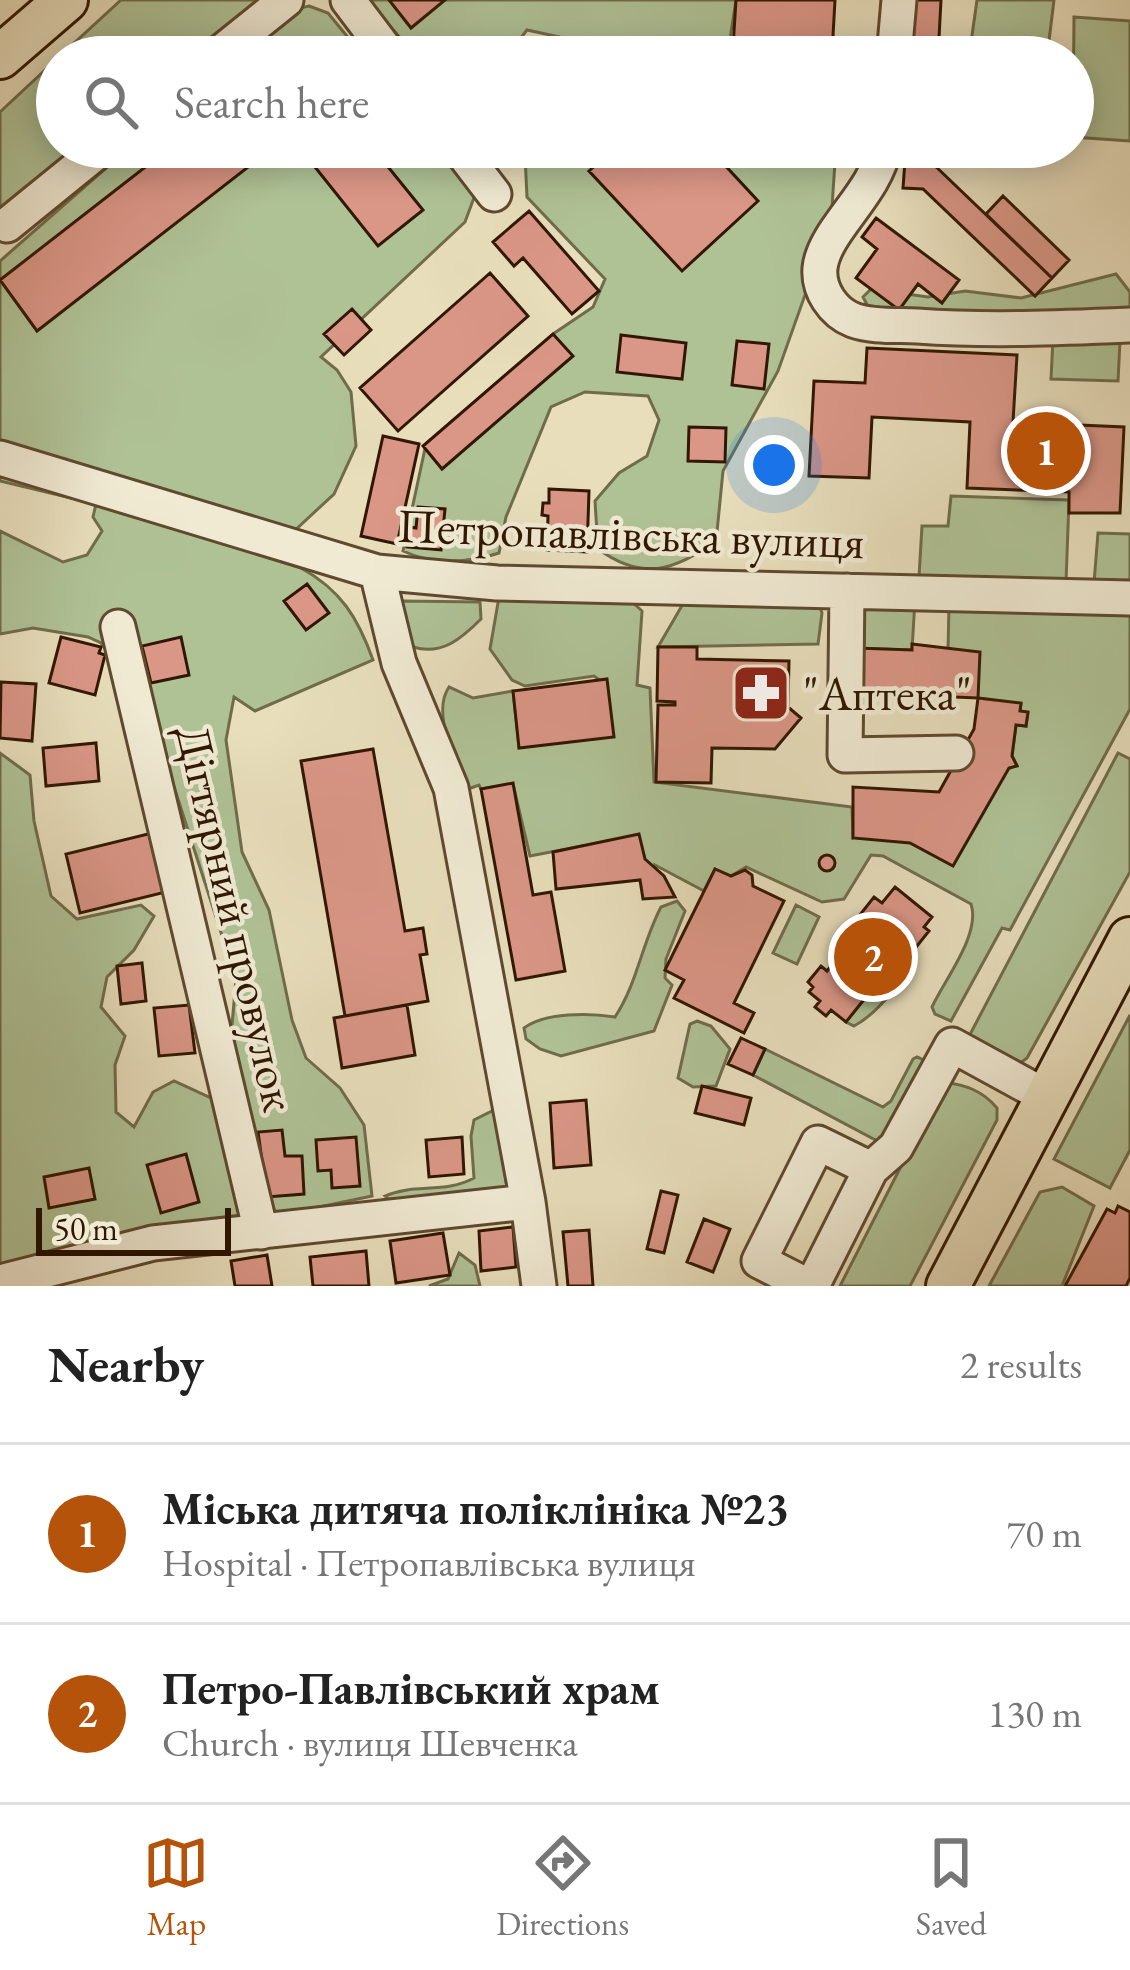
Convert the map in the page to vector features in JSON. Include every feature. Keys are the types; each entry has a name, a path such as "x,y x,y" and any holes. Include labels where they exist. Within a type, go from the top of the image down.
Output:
{"main road":[{"path":"0,57 66,0"},
{"path":"948,1286 1130,939"}],"street":[{"path":"241,36 286,0"},
{"path":"348,0 375,36"},
{"path":"896,36 899,0"},
{"path":"7,225 78,168"},
{"path":"474,168 494,194"},
{"path":"877,168 820,267 828,299 838,312 869,323 968,330 1130,325"},
{"name":"Петропавлівська вулиця","path":"0,458 377,572 497,583 1130,598"},
{"path":"377,572 399,663 452,788 528,1202 539,1286"},
{"path":"847,591 845,755 956,753"},
{"name":"Дігтярний провулок","path":"118,627 261,1232"},
{"path":"871,1169 818,1143 758,1261 810,1286 871,1169 896,1147 952,1045 1047,1097"},
{"path":"0,1282 154,1244 528,1202"}],"green space":[{"path":"121,0 271,0 228,36 82,36"},
{"path":"367,0 736,0 730,36 555,36 527,30 522,36 399,36"},
{"path":"977,0 1054,0 1050,36 972,36"},
{"path":"309,6 328,13 347,36 257,36 286,11"},
{"path":"1074,17 1130,21 1130,141 1094,138 1094,36 1074,36"},
{"path":"36,79 36,168 69,168 0,225 0,112"},
{"path":"106,168 454,168 475,195 465,222 321,357 337,370 351,392 356,446 334,494 292,533 0,442 0,261"},
{"path":"526,168 835,168 831,222 778,371 723,471 716,542 685,560 644,569 598,549 595,501 619,473 647,456 659,420 648,396 585,392 551,407 506,517 499,553 451,561 403,551 426,444 553,334 593,307 605,279 527,197"},
{"path":"1116,274 1130,292 1130,307 1114,314 873,316 863,297 871,289 928,297 965,291 1021,298"},
{"path":"1053,339 1120,341 1118,381 1051,379"},
{"path":"0,471 301,568 337,596 361,631 373,660 255,711 234,697 226,740 242,852 269,910 292,1020 306,1058 340,1088 364,1125 372,1196 0,1273 0,753 30,775 34,821 51,896 77,919 141,905 154,916 134,950 107,977 101,1007 125,1036 115,1065 116,1112 134,1127 153,1092 174,1081 220,1102 236,979 146,700 101,643 88,637 33,628 0,634 0,531 63,562 87,555 102,531 93,517 96,504 0,481"},
{"path":"951,496 1069,500 1066,582 919,577 922,526 948,526"},
{"path":"1098,533 1130,534 1130,583 1094,583"},
{"path":"499,597 629,599 642,611 637,685 650,688 654,782 852,807 853,838 1017,765 1012,756 1016,725 1026,726 1028,713 1020,711 1021,704 978,698 948,651 949,604 1130,605 1130,709 1010,930 1002,928 951,1021 935,1014 932,1007 971,929 971,904 883,856 871,855 844,899 822,902 746,867 731,876 715,869 704,891 655,865 656,877 613,840 530,856 513,784 468,789 444,724 444,698 449,687 473,698 513,691 519,747 607,685 594,676 525,686 512,680 490,649"},
{"path":"687,597 819,604 818,644 658,647"},
{"path":"915,600 912,650 856,648 861,607"},
{"path":"403,601 480,602 481,619 442,647 413,647 396,610"},
{"path":"1118,753 1130,759 1130,872 1027,1058 1019,1064 966,1042"},
{"path":"677,901 685,911 666,959 665,978 672,985 654,1031 561,1056 526,1039 524,1028 555,1016 615,1017 661,907"},
{"path":"796,905 819,917 797,964 773,953"},
{"path":"903,963 907,974 883,1003 854,1026 846,1022 882,977 888,981"},
{"path":"1130,1015 1130,1150 1110,1188 1054,1159"},
{"path":"697,1021 711,1026 730,1049 716,1086 693,1087 678,1078 690,1024"},
{"path":"765,1049 883,1107 891,1101 913,1059 928,1062 883,1144 753,1075"},
{"path":"944,1082 986,1097 997,1108 997,1120 910,1286 840,1286"},
{"path":"494,1110 507,1187 392,1202 385,1196 474,1178 474,1120"},
{"path":"1062,1187 1094,1206 1062,1286 989,1286 1040,1192"},
{"path":"459,1253 475,1265 480,1286 429,1286 448,1279"}],"building":[{"path":"389,0 445,0 411,28"},
{"path":"736,0 835,0 833,36 734,36"},
{"path":"915,0 941,0 939,36 913,36"},
{"path":"144,168 247,168 37,331 0,280"},
{"path":"316,168 389,168 423,210 378,246"},
{"path":"727,168 758,201 682,271 589,171"},
{"path":"904,168 937,168 1052,278 1035,296 923,189 903,188"},
{"path":"1003,196 1069,260 1052,278 986,214"},
{"path":"529,211 599,291 572,314 523,258 514,266 493,242"},
{"path":"876,218 959,280 942,303 918,284 899,310 856,278 877,249 862,237"},
{"path":"490,273 528,316 398,431 360,388"},
{"path":"352,309 371,330 344,355 324,334"},
{"path":"553,334 573,356 442,469 423,446"},
{"path":"621,335 686,343 682,379 617,372"},
{"path":"737,341 769,344 764,389 732,385"},
{"path":"867,348 1017,355 1013,422 1124,427 1120,513 1069,513 1069,492 967,488 970,422 872,417 869,478 809,476 814,381 865,383"},
{"path":"689,427 726,428 725,462 688,461"},
{"path":"383,436 419,444 397,544 361,536"},
{"path":"549,489 589,491 587,552 547,550 548,516 542,515 543,503 549,503"},
{"path":"418,507 445,509 441,550 407,547 409,527 416,528"},
{"path":"307,584 329,613 306,630 284,601"},
{"path":"61,637 101,647 99,653 105,655 95,695 49,683"},
{"path":"181,637 189,675 151,683 142,646"},
{"path":"912,644 980,652 978,698 854,693 856,648 912,650"},
{"path":"658,647 697,647 697,659 789,661 788,707 801,718 775,749 712,748 711,783 656,782 658,705 675,705 657,701"},
{"path":"607,679 614,737 519,748 513,691"},
{"path":"1,682 36,684 32,741 0,738"},
{"path":"978,698 1021,703 1020,711 1028,712 1026,726 1016,725 1012,756 1017,766 1009,768 953,866 910,843 853,838 853,787 939,792 974,729"},
{"path":"978,698 1021,703 1020,711 1028,712 1026,726 1016,725 1012,756 1017,766 1009,768 953,866 910,843 853,838 853,787 939,792 974,729"},
{"path":"96,743 99,781 46,786 43,748"},
{"path":"373,749 405,931 423,928 427,954 420,955 428,1001 345,1016 301,761"},
{"path":"513,783 533,895 551,892 565,971 516,980 481,789"},
{"path":"152,833 166,892 80,913 66,854"},
{"path":"639,834 645,859 664,876 675,897 643,899 640,880 556,889 553,852"},
{"path":"827,855 835,863 827,871 819,863"},
{"path":"715,869 731,876 745,870 752,875 753,886 784,901 734,1003 754,1013 744,1033 674,998 684,980 665,970"},
{"path":"895,887 932,917 924,927 929,931 888,982 882,977 846,1022 831,1010 826,1016 815,1007 820,1001 809,992 813,987 808,982 821,966 827,971 843,951 836,945 874,897 882,903"},
{"path":"142,963 146,1001 121,1004 117,966"},
{"path":"189,1005 195,1053 159,1056 154,1008"},
{"path":"407,1005 415,1055 342,1068 334,1018"},
{"path":"741,1038 765,1049 753,1075 728,1064"},
{"path":"702,1086 751,1098 744,1125 695,1113"},
{"path":"586,1100 591,1165 554,1168 550,1103"},
{"path":"282,1130 285,1156 302,1156 304,1194 267,1197 258,1132"},
{"path":"356,1137 360,1186 332,1188 331,1170 318,1171 316,1140"},
{"path":"462,1137 464,1174 429,1177 426,1140"},
{"path":"186,1154 199,1202 161,1213 147,1165"},
{"path":"89,1168 95,1199 49,1208 44,1177"},
{"path":"661,1191 678,1195 664,1253 647,1249"},
{"path":"1118,1206 1130,1212 1126,1286 1065,1286 1107,1209 1115,1213"},
{"path":"704,1219 730,1229 713,1272 687,1262"},
{"path":"513,1227 516,1267 481,1271 479,1231"},
{"path":"589,1230 593,1286 568,1286 563,1232"},
{"path":"443,1233 450,1275 396,1283 390,1241"},
{"path":"366,1251 369,1286 313,1286 310,1257"},
{"path":"267,1255 272,1286 235,1286 231,1261"}],"place":[{"name":"Міська дитяча поліклініка №23","path":"1046,451"},
{"name":"\"Аптека\"","path":"761,693"},
{"name":"Петро-Павлівський храм","path":"873,957"}]}
